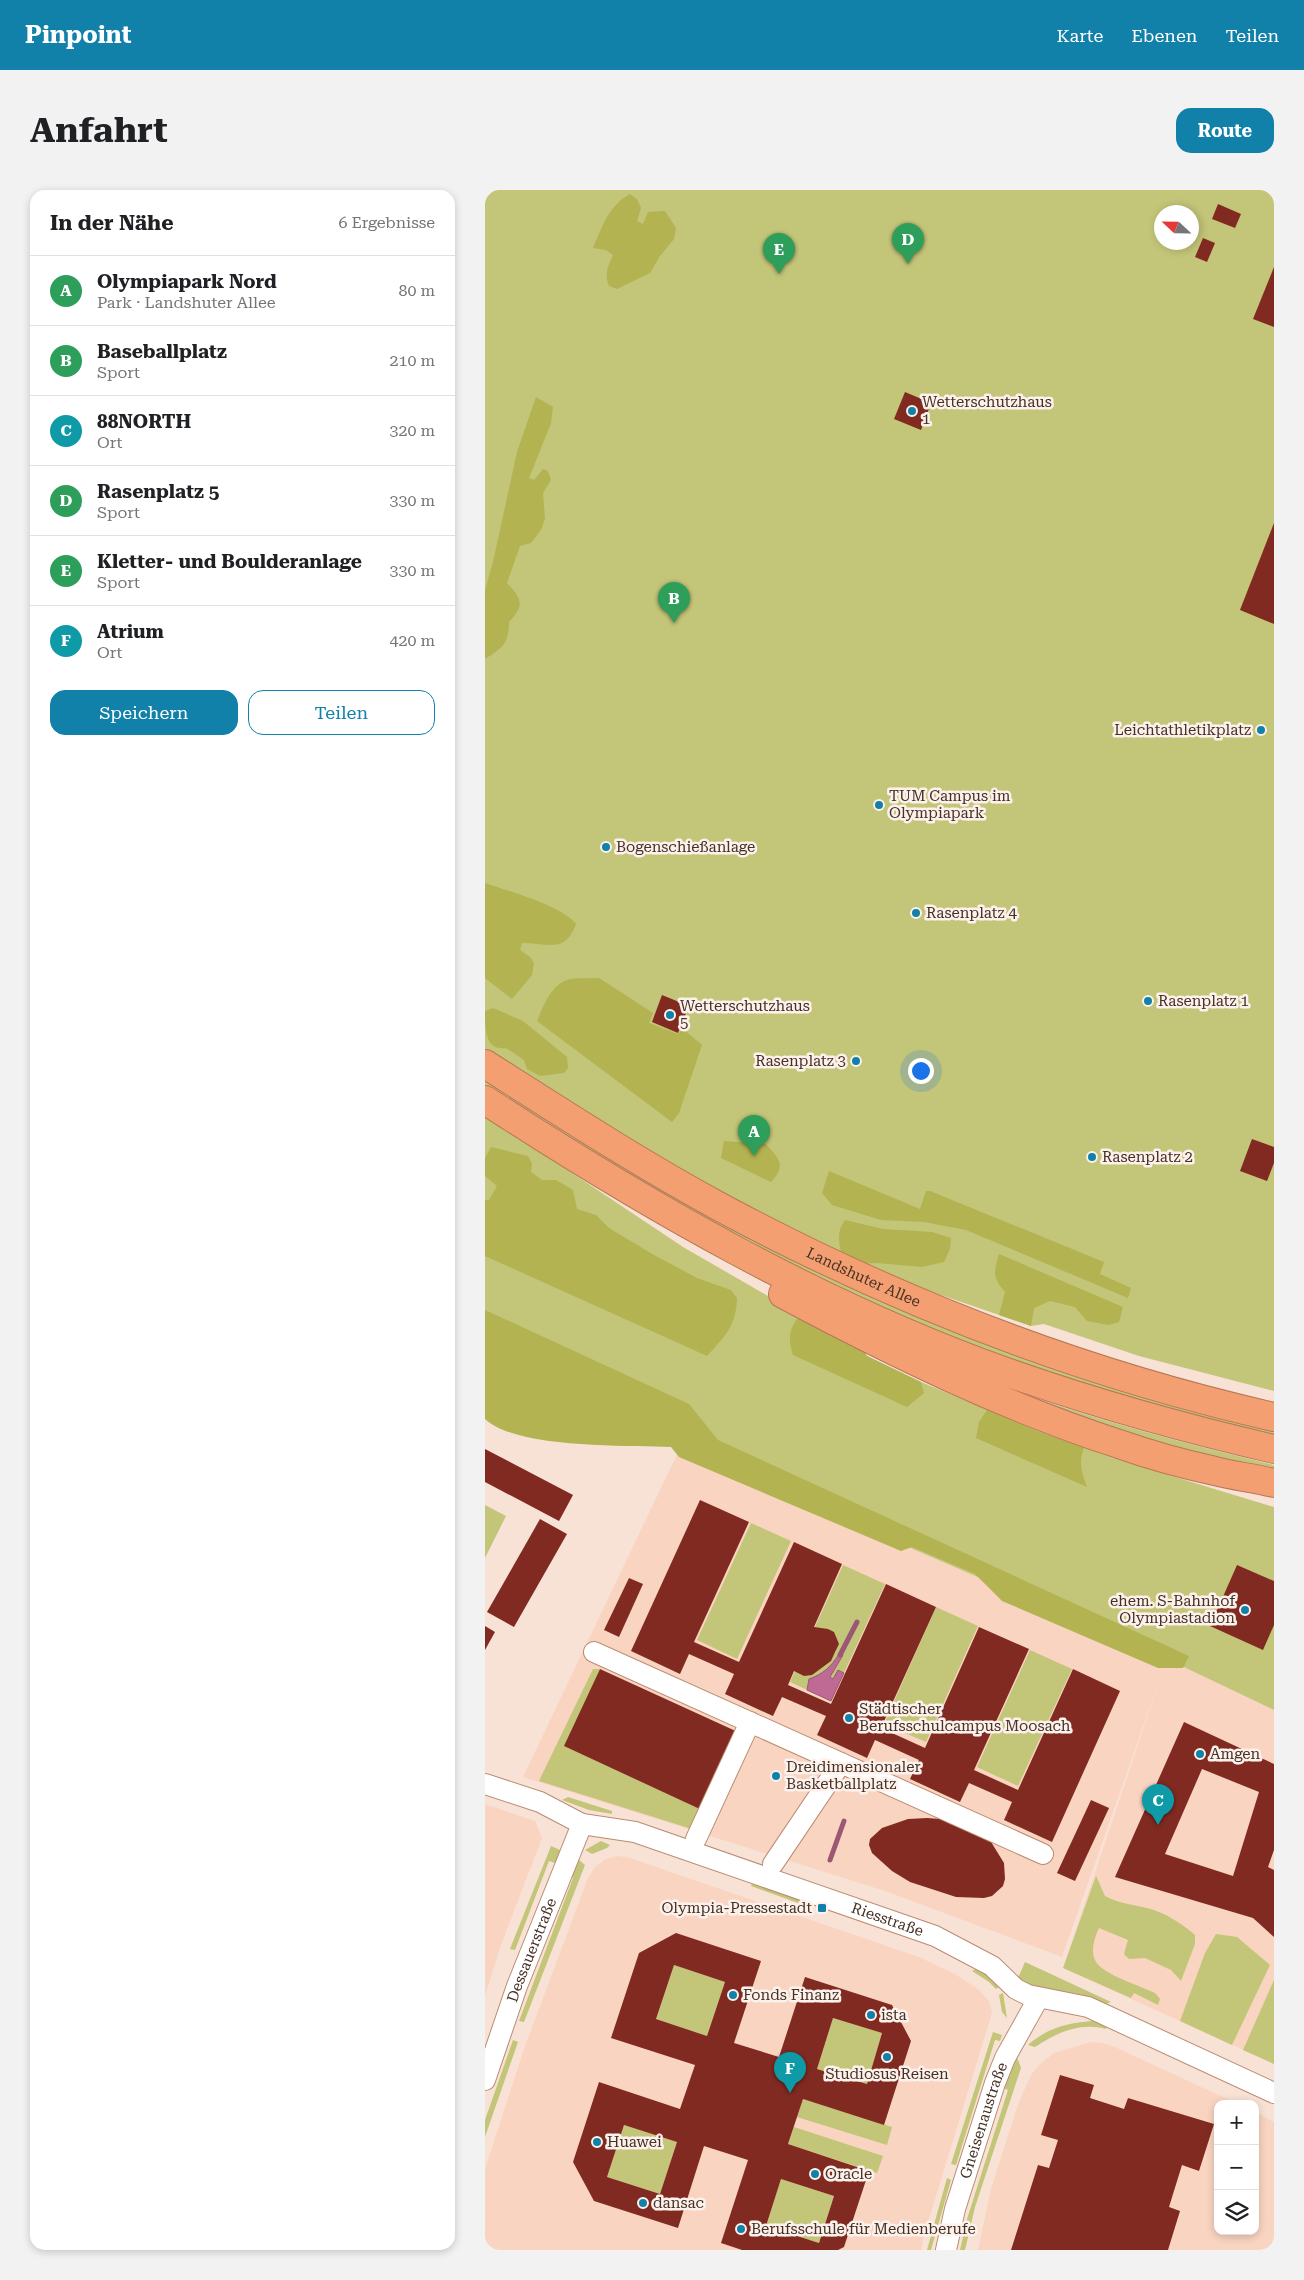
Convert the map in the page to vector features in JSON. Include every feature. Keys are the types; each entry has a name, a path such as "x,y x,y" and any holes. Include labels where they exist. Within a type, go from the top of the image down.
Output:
{"highway":[{"name":"Landshuter Allee","path":"485,1064 680,1184 794,1245 875,1284 1016,1342 1077,1364 1274,1417"},
{"name":"Landshuter Allee","path":"485,1100 597,1170 735,1248 863,1313 1005,1372 1139,1415 1274,1449"},
{"path":"735,1248 773,1288 919,1364 1071,1428 1121,1445 1215,1472 1274,1494"},
{"path":"1215,1472 1249,1476 1274,1483"}],"street":[{"path":"594,1652 1043,1854"},
{"path":"696,1839 750,1722"},
{"path":"773,1864 841,1763"},
{"name":"Riesstraße","path":"485,1784 540,1802 582,1824 635,1832 935,1936 976,1956 991,1966 1016,1989 1038,1999 1068,2003 1095,2010 1274,2093"},
{"name":"Dessauerstraße","path":"485,2080 517,1986 582,1824"},
{"name":"Gneisenaustraße","path":"946,2250 955,2209 995,2084 1008,2051 1038,1999"}],"shaded area":[{"path":"630,194 637,199 641,208 637,221 643,224 648,212 665,211 676,228 674,239 660,256 650,273 617,289 609,286 607,278 608,266 613,255 606,250 593,248 611,210"},
{"path":"536,397 553,407 551,423 529,478 534,480 543,469 548,471 551,480 543,493 545,519 541,530 531,543 520,546 507,583 516,593 520,602 518,611 509,622 508,636 503,645 485,659 485,590 517,452"},
{"path":"485,883 548,905 569,917 576,924 567,940 561,943 548,945 522,943 520,950 530,957 534,963 532,975 512,999 485,978"},
{"path":"599,978 653,1013 649,1023 678,1034 683,1029 702,1045 679,1113 672,1122 537,1021 548,997 561,983 574,979"},
{"path":"493,1008 523,1021 567,1057 568,1068 564,1073 540,1076 527,1069 524,1060 506,1048 494,1046 490,1042 486,1031 485,1018 485,1011"},
{"path":"724,1141 766,1144 778,1158 780,1166 776,1176 771,1182 721,1158"},
{"path":"491,1147 528,1156 532,1164 531,1172 542,1180 556,1180 573,1190 577,1209 596,1215 609,1228 697,1278 731,1290 737,1298 735,1316 725,1336 707,1356 485,1256 485,1200 489,1200 497,1186 485,1176 485,1158"},
{"path":"829,1171 920,1209 926,1191 930,1191 1104,1262 1100,1274 1131,1288 1128,1298 966,1230 924,1222 881,1220 832,1205 822,1193"},
{"path":"845,1220 883,1229 932,1232 951,1238 950,1249 944,1262 922,1267 877,1263 858,1264 842,1256 839,1233"},
{"path":"999,1254 1123,1307 1119,1322 1109,1325 1087,1321 1075,1307 1050,1301 1034,1308 1031,1326 999,1315 1005,1292 995,1274"},
{"path":"485,1310 689,1404 718,1440 1189,1656 1183,1668 1158,1668 1002,1601 975,1574 912,1547 901,1551 679,1457 671,1447 573,1444 521,1436 500,1429 485,1419"},
{"path":"801,1313 860,1345 867,1356 921,1382 924,1393 907,1407 793,1355 790,1337 794,1323"},
{"path":"987,1410 1084,1448 1081,1463 1087,1487 976,1438 979,1422"},
{"name":"Städtischer Berufsschulcampus Moosach","path":"680,1448 1167,1659 1274,1710 1274,2064 1063,1968 1162,1673 1062,1957 885,1891 523,1777"},
{"path":"839,1654 843,1655 830,1677 833,1679 838,1670 844,1673 831,1701 807,1690 809,1679 826,1670"},
{"path":"485,1804 535,1821 542,1838 501,1945 485,1996"},
{"path":"617,1856 627,1857 919,1957 955,1974 978,1989 989,2001 992,2013 921,2250 485,2250 485,2169 525,2046 588,1878 595,1867 604,1860"},
{"path":"1091,2042 1102,2043 1115,2047 1229,2100 1214,2100 1214,2235 1259,2235 1259,2114 1274,2122 1274,2250 978,2250 991,2189 1019,2102 1031,2075 1039,2065 1054,2053"}],"green space":[{"name":"TUM Campus im Olympiapark","path":"485,190 1274,190 1274,1391 1139,1356 1044,1324 1031,1326 906,1283 858,1264 703,1184 485,1049"},
{"path":"485,1075 710,1211 1274,1429 1274,1439 1089,1390 874,1307 705,1221 485,1089"},
{"path":"485,1115 683,1247 768,1296 860,1345 867,1356 921,1382 1038,1431 1116,1459 1274,1507 1274,1710 1167,1659 680,1448 485,1354"},
{"path":"1000,1386 1136,1429 1274,1465 1274,1477 1088,1423"},
{"path":"485,1505 506,1516 485,1558"},
{"path":"751,1523 791,1541 737,1659 697,1640"},
{"path":"843,1565 885,1584 831,1701 790,1682"},
{"path":"936,1607 978,1626 926,1742 884,1724"},
{"path":"1030,1650 1072,1669 1018,1786 977,1767"},
{"path":"593,1669 600,1669 565,1746 704,1811 695,1830 539,1781"},
{"path":"568,1797 612,1811 612,1814 589,1810 562,1800"},
{"path":"601,1841 610,1845 592,1854 585,1850"},
{"path":"551,1846 560,1850 555,1863 549,1861 515,1950 510,1949"},
{"path":"578,1859 585,1865 524,2022 519,2021 573,1878 571,1872"},
{"path":"1096,1876 1105,1896 1161,1913 1195,1935 1195,1944 1181,1981 1171,1970 1145,1958 1129,1959 1124,1954 1128,1940 1099,1928 1093,1945 1093,1954 1096,1962 1114,1976 1155,1993 1160,1999 1158,2005 1134,1993 1131,1998 1063,1968"},
{"path":"753,1882 800,1898 798,1903 751,1886"},
{"path":"1216,1934 1237,1937 1270,1965 1232,2045 1180,2021 1205,1953"},
{"path":"1025,1962 1111,2002 1106,2004 1083,1995 1032,1986 1018,1978"},
{"path":"674,1965 725,1982 707,2036 656,2019"},
{"path":"978,1968 989,1975 1000,1986 996,1989 972,1971"},
{"path":"1274,1980 1274,2064 1243,2050"},
{"path":"1003,1993 1007,2018 1002,2012 999,1995"},
{"path":"833,2018 882,2033 867,2084 817,2069"},
{"path":"1092,2021 1107,2025 1106,2029 1096,2027 1078,2028 1060,2033 1035,2047 1028,2045 1043,2034 1058,2027"},
{"path":"993,2032 1002,2035 1000,2041 995,2040 956,2165 951,2164"},
{"path":"513,2040 518,2042 485,2137 485,2120"},
{"path":"1017,2057 1021,2068 975,2207 965,2250 960,2250 967,2219 1008,2090 1003,2088"},
{"path":"803,2099 892,2127 887,2145 797,2117"},
{"path":"624,2125 677,2142 660,2194 607,2177"},
{"path":"794,2127 883,2156 877,2173 788,2144"},
{"path":"947,2178 951,2180 931,2250 927,2250"},
{"path":"781,2179 834,2196 819,2243 766,2226"}],"building":[{"path":"1218,204 1241,214 1235,228 1212,219"},
{"path":"1203,238 1215,243 1207,262 1195,257"},
{"path":"1274,267 1274,327 1253,319"},
{"name":"Wetterschutzhaus 1","path":"905,392 931,403 921,430 894,419"},
{"path":"1274,523 1274,624 1240,610"},
{"name":"Wetterschutzhaus 5","path":"662,995 689,1006 678,1033 652,1022"},
{"path":"1252,1139 1274,1147 1274,1163 1267,1181 1240,1171"},
{"path":"485,1449 573,1495 559,1521 485,1482"},
{"path":"700,1500 749,1522 694,1642 739,1662 794,1542 842,1564 814,1627 834,1632 839,1644 831,1661 812,1675 804,1676 794,1671 788,1685 831,1704 886,1584 936,1607 881,1728 925,1748 979,1627 1029,1649 974,1770 1018,1790 1073,1669 1120,1691 1052,1842 1004,1820 1012,1802 969,1783 960,1802 910,1779 919,1760 875,1740 867,1758 817,1735 826,1716 782,1697 773,1716 725,1694 734,1674 689,1654 680,1674 631,1651"},
{"path":"540,1519 567,1534 514,1627 487,1612"},
{"name":"ehem. S-Bahnhof Olympiastadion","path":"1237,1565 1274,1581 1274,1625 1263,1650 1210,1626"},
{"path":"629,1578 643,1584 619,1637 604,1630"},
{"path":"485,1626 495,1632 485,1650"},
{"path":"600,1669 740,1733 704,1811 564,1746"},
{"path":"1184,1722 1274,1764 1274,1850 1268,1867 1274,1870 1274,1937 1253,1918 1115,1877","holes":["1202,1769 1259,1792 1233,1876 1165,1854"]},
{"path":"1091,1800 1109,1808 1075,1881 1057,1873"},
{"path":"908,1819 954,1820 988,1837 1004,1863 1005,1879 1003,1886 992,1896 984,1898 956,1897 910,1882 892,1871 872,1853 869,1845 870,1839 882,1828"},
{"path":"676,1933 761,1961 734,2043 779,2057 805,1977 892,2005 911,2041 884,2125 803,2099 788,2144 869,2171 844,2247 838,2250 742,2250 721,2243 748,2160 704,2146 678,2228 594,2201 573,2162 599,2082 680,2109 695,2065 611,2038 639,1953","holes":["674,1965 725,1982 707,2036 656,2019","833,2018 882,2033 867,2084 817,2069","624,2125 677,2142 660,2194 607,2177","781,2179 834,2196 819,2243 766,2226"]},
{"path":"1060,2075 1094,2085 1090,2098 1124,2109 1128,2098 1214,2124 1199,2171 1182,2165 1169,2207 1180,2211 1168,2250 1011,2250 1038,2165 1049,2168 1058,2140 1041,2135"}],"waterway":[{"path":"840,1655 857,1622"},
{"path":"830,1860 844,1821"}],"place":[{"name":"Rasenplatz 5","path":"908,264"},
{"name":"Kletter- und Boulderanlage","path":"779,274"},
{"name":"Wetterschutzhaus 1","path":"912,411"},
{"name":"Baseballplatz","path":"674,623"},
{"name":"Leichtathletikplatz","path":"1261,730"},
{"name":"TUM Campus im Olympiapark","path":"879,805"},
{"name":"Bogenschießanlage","path":"606,847"},
{"name":"Rasenplatz 4","path":"916,913"},
{"name":"Rasenplatz 1","path":"1148,1001"},
{"name":"Wetterschutzhaus 5","path":"670,1015"},
{"name":"Rasenplatz 3","path":"856,1061"},
{"name":"Olympiapark Nord","path":"754,1156"},
{"name":"Rasenplatz 2","path":"1092,1157"},
{"name":"ehem. S-Bahnhof Olympiastadion","path":"1245,1610"},
{"name":"Städtischer Berufsschulcampus Moosach","path":"849,1718"},
{"name":"Amgen","path":"1200,1754"},
{"name":"Dreidimensionaler Basketballplatz","path":"776,1776"},
{"name":"88NORTH","path":"1158,1825"},
{"name":"Olympia-Pressestadt","path":"822,1908"},
{"name":"Fonds Finanz","path":"733,1995"},
{"name":"ista","path":"871,2015"},
{"name":"Studiosus Reisen","path":"887,2057"},
{"name":"Atrium","path":"790,2093"},
{"name":"Huawei","path":"597,2142"},
{"name":"Oracle","path":"815,2174"},
{"name":"dansac","path":"643,2203"},
{"name":"Berufsschule für Medienberufe","path":"741,2229"}]}
